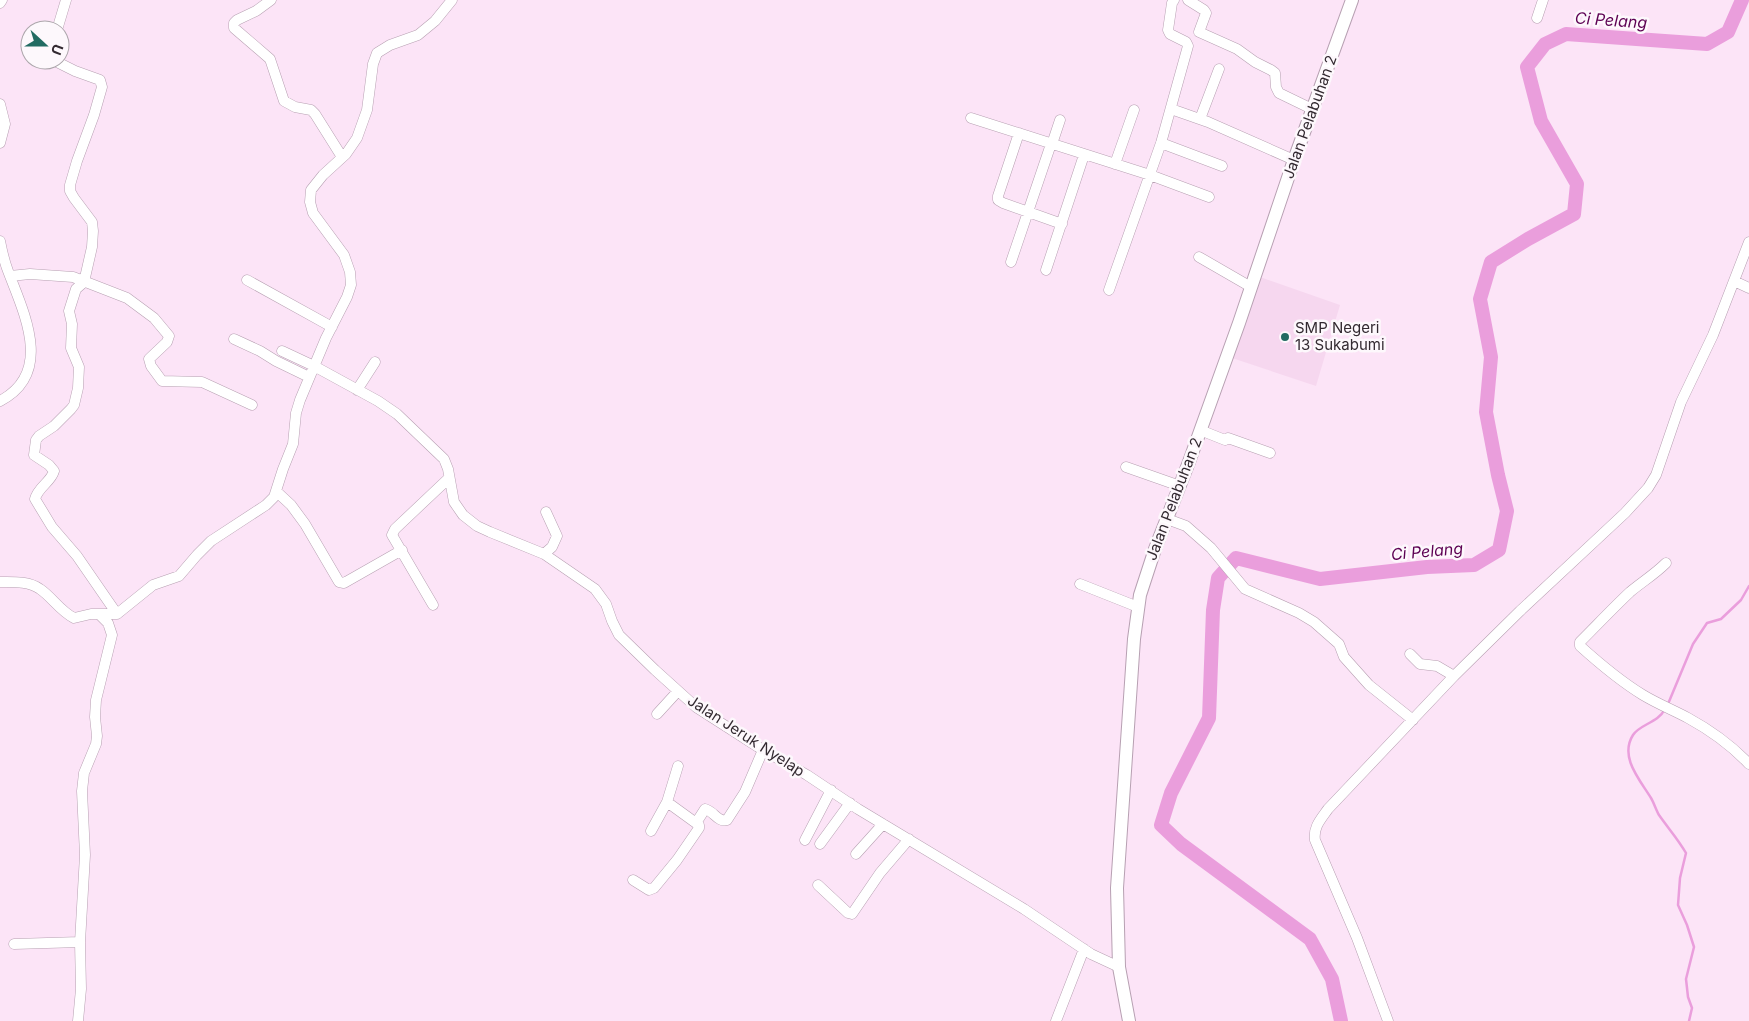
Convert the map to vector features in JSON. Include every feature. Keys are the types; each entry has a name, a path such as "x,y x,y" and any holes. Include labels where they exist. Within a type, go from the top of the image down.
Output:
{"main road":[{"name":"Jalan Pelabuhan 2","path":"1129,1021 1119,967 1117,888 1134,639 1138,607 1144,581 1252,287 1294,160 1352,0"}],"street":[{"path":"60,20 66,0"},
{"path":"272,0 256,11 237,20 234,23 234,28 270,59 284,101 295,107 311,110 342,157"},
{"path":"1,582 27,584 39,588 74,618 91,614 117,614 154,585 179,576 211,541 266,505 277,492 294,440 296,413 314,366 349,290 350,272 344,255 317,219 310,197 316,182 342,157 357,138 370,98 375,56 390,46 418,35 435,21 452,0"},
{"path":"1109,290 1161,143 1188,46 1186,42 1170,34 1168,30 1174,0"},
{"path":"1188,0 1206,13 1199,32 1237,49 1255,62 1271,70 1274,73 1276,87 1279,92 1312,109"},
{"path":"1537,18 1543,0"},
{"path":"70,68 100,80 102,85 70,185 70,191 74,198 92,222 92,247 84,282 76,289 70,311 72,324 71,348 79,367 80,378 71,409 36,440 34,454 54,471 38,492 36,499 48,521 77,556 117,614"},
{"path":"1200,119 1219,69"},
{"path":"0,104 5,124 0,143"},
{"path":"1172,109 1200,119 1294,160"},
{"path":"1115,164 1134,110"},
{"path":"971,118 1150,175 1209,198"},
{"path":"1011,262 1060,120"},
{"path":"1019,133 997,198 1003,204 1062,224"},
{"path":"1161,143 1222,166"},
{"path":"1046,270 1084,155"},
{"path":"0,241 10,276 26,316 31,358 29,368 21,384 15,391 0,401"},
{"path":"1388,1021 1357,938 1318,849 1314,834 1316,826 1328,809 1454,676 1520,611 1625,513 1651,485 1681,402 1712,335 1749,242"},
{"path":"1199,257 1252,287"},
{"path":"10,276 30,274 69,277 111,291 135,303 154,318 168,334 167,342 149,359 160,379 167,382 206,383 252,405"},
{"path":"247,280 332,327"},
{"path":"1734,281 1749,288"},
{"path":"234,339 309,378"},
{"name":"Jalan Jeruk Nyelap","path":"282,351 314,366 397,414 440,454 446,464 454,502 467,519 490,532 544,554 595,589 606,604 619,635 696,707 883,824 1024,909 1100,959 1119,967"},
{"path":"357,390 375,362"},
{"path":"1200,430 1225,440 1228,438 1270,453"},
{"path":"1126,466 1180,486"},
{"path":"433,605 393,537 393,532 450,478"},
{"path":"277,492 291,505 305,524 339,582 344,583 402,550"},
{"path":"544,554 552,547 557,536 546,512"},
{"path":"1167,519 1186,526 1211,548 1248,590 1291,609 1314,622 1340,646 1344,657 1369,685 1413,720"},
{"path":"1666,562 1655,574 1628,594 1580,642 1580,646 1614,675 1642,695 1691,719 1740,754 1749,764"},
{"path":"1080,584 1138,607"},
{"path":"78,1021 81,989 80,942 85,856 82,791 84,773 96,744 96,700 112,635 108,623 100,615"},
{"path":"1410,654 1420,664 1437,666 1454,676"},
{"path":"657,714 678,691"},
{"path":"696,823 706,809 720,820 727,820 745,792 764,750"},
{"path":"651,831 667,802 678,766"},
{"path":"805,840 831,790"},
{"path":"633,880 649,890 654,888 677,860 699,828 696,823 667,802"},
{"path":"820,844 850,803"},
{"path":"856,854 883,824"},
{"path":"818,885 848,913 852,914 880,872 908,839"},
{"path":"14,944 80,942"},
{"path":"1056,1021 1084,949"}],"shaded area":[{"name":"SMP Negeri 13 Sukabumi","path":"1260,277 1340,305 1316,386 1232,358"}],"waterway":[{"name":"Ci Pelang","path":"1341,1021 1332,979 1310,939 1181,844 1161,825 1171,793 1209,718 1213,610 1218,578 1236,558 1320,579 1427,567 1474,565 1499,550 1507,511 1486,412 1491,357 1480,299 1491,262 1574,214 1577,184 1541,121 1527,67 1545,44 1566,34 1707,44 1728,32 1742,0"},
{"path":"1668,704 1693,644 1707,623 1721,619 1741,600 1749,586"},
{"path":"1665,709 1662,714 1636,731 1629,743 1628,752 1633,768 1659,815 1686,853 1680,878 1678,905 1694,947 1686,979 1688,997 1692,1008 1689,1021"}],"place":[{"name":"SMP Negeri 13 Sukabumi","path":"1285,337"}]}
